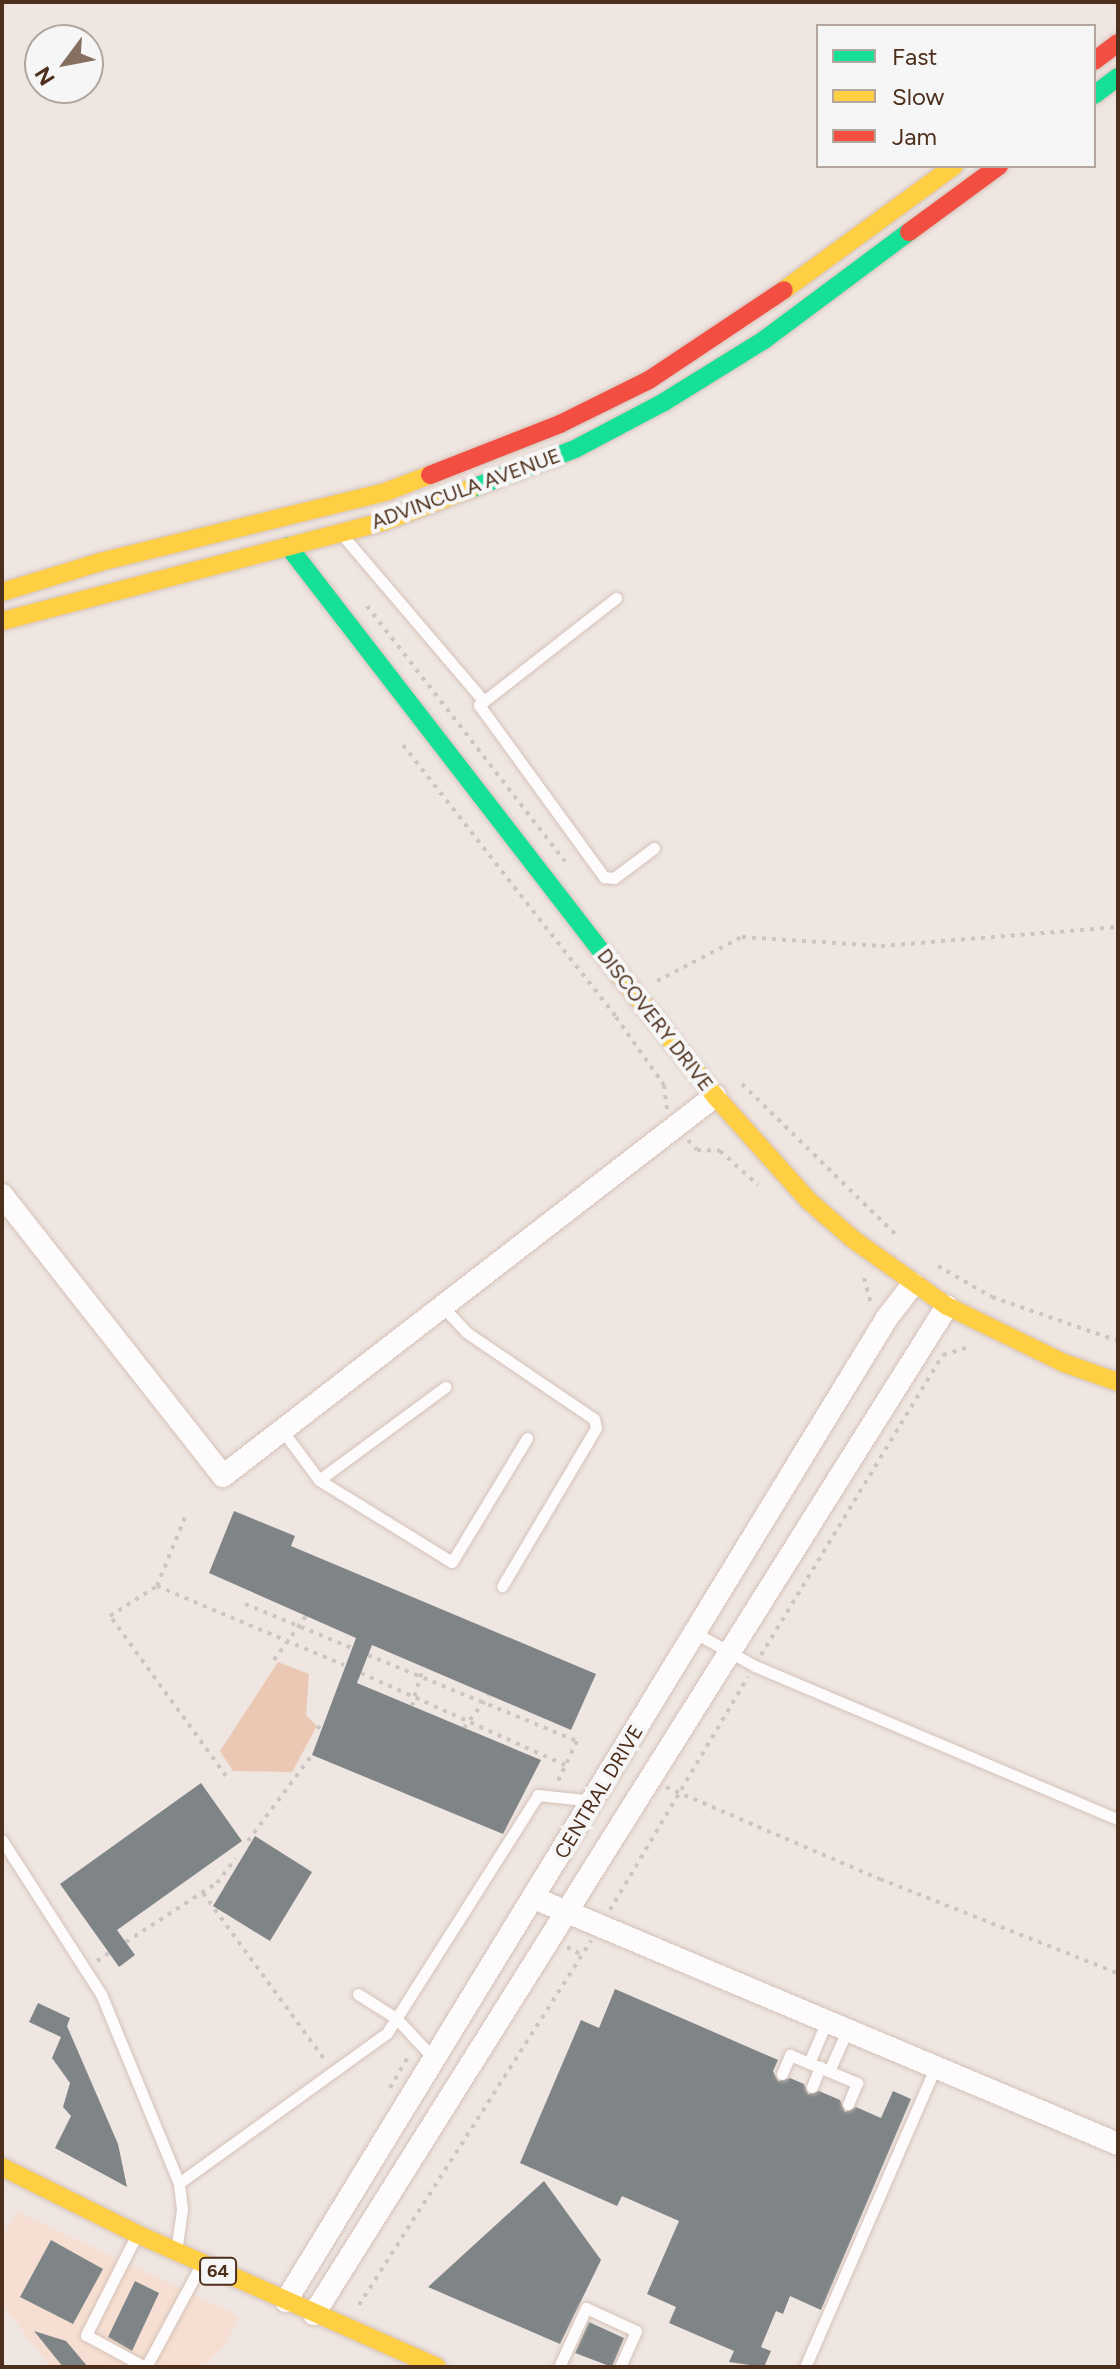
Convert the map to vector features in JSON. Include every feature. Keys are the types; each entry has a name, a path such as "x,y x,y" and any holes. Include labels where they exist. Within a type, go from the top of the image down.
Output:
{"main road":[{"path":"1096,60 1118,43"},
{"path":"1096,94 1118,77"},
{"name":"ADVINCULA AVENUE","path":"2,592 100,562 361,499 457,468 560,424 649,380 726,332 951,168"},
{"name":"ADVINCULA AVENUE","path":"2,621 341,534 492,484 664,402 798,316 996,168"},
{"name":"DISCOVERY DRIVE","path":"288,546 418,720 715,1096 809,1201 913,1284 947,1306 1064,1363 1118,1382"},
{"name":"64","path":"2,2167 202,2264 437,2367"}],"street":[{"path":"2,1195 223,1476 715,1096"},
{"name":"CENTRAL DRIVE","path":"286,2301 697,1634 887,1318 913,1284"},
{"name":"CENTRAL DRIVE","path":"314,2314 947,1306"},
{"path":"534,1898 1118,2144"}],"lane":[{"path":"341,534 481,698 480,713 604,877 614,878 654,848"},
{"path":"481,698 616,598"},
{"path":"443,1307 466,1332 594,1419 596,1428 502,1586"},
{"path":"319,1480 445,1387"},
{"path":"282,1430 319,1480 452,1562 527,1438"},
{"path":"697,1634 755,1666 1118,1819"},
{"path":"179,2183 387,2033 538,1795 594,1801"},
{"path":"2,1840 101,1994 179,2183 182,2209 176,2252"},
{"path":"358,1994 396,2018 435,2060"},
{"path":"820,2067 837,2027"},
{"path":"812,2087 837,2027"},
{"path":"782,2074 790,2055 857,2083 848,2104"},
{"path":"805,2367 935,2068"},
{"path":"137,2234 86,2335 146,2367 202,2264"},
{"path":"559,2367 586,2308 636,2331 620,2367"}],"path":[{"path":"361,597 574,873"},
{"path":"657,981 742,937 881,946 1118,927"},
{"path":"648,969 666,993"},
{"path":"735,1077 858,1204 903,1241"},
{"path":"925,1259 992,1297 1118,1341"},
{"path":"345,2327 600,1927 676,1793 943,1355 976,1346"},
{"path":"185,1517 157,1586 110,1616 226,1776"},
{"path":"157,1586 344,1665"},
{"path":"245,1604 352,1648"},
{"path":"274,1660 306,1616"},
{"path":"368,1655 577,1741 551,1796"},
{"path":"412,1706 423,1667"},
{"path":"361,1673 565,1765"},
{"path":"464,1728 489,1695"},
{"path":"248,1841 312,1755"},
{"path":"650,1778 676,1793 1118,1973"},
{"path":"126,1942 203,1893 236,1858"},
{"path":"203,1893 334,2071"}],"shaded area":[{"path":"278,1662 309,1674 306,1715 317,1726 292,1772 233,1771 220,1751"},
{"path":"16,2211 239,2316 224,2347 202,2367 50,2367 2,2304 2,2239"}],"building":[{"path":"234,1511 295,1536 291,1546 596,1674 571,1730 372,1645 357,1683 541,1760 503,1834 312,1755 356,1638 209,1573"},
{"path":"201,1783 242,1841 117,1930 135,1955 119,1967 60,1884"},
{"path":"255,1836 312,1872 270,1941 213,1906"},
{"path":"615,1989 778,2060 773,2071 778,2081 790,2078 804,2084 808,2094 819,2091 840,2100 845,2112 856,2107 881,2118 893,2091 911,2099 821,2310 790,2296 783,2314 776,2311 761,2347 771,2351 764,2367 729,2362 734,2351 669,2323 676,2307 647,2294 679,2221 622,2196 617,2206 520,2163 581,2020 599,2028"},
{"path":"38,2003 70,2018 67,2026 118,2144 127,2187 55,2148 71,2116 63,2107 70,2083 52,2058 61,2037 29,2022"},
{"path":"544,2181 601,2260 560,2344 428,2287"},
{"path":"51,2240 103,2269 73,2324 20,2297"},
{"path":"135,2281 159,2293 132,2351 108,2337"},
{"path":"589,2322 624,2338 612,2367 575,2353"},
{"path":"34,2331 66,2341 88,2367 63,2367"}],"traffic: fast":[{"path":"1096,94 1118,77"},
{"path":"470,489 575,449 664,402 764,340 909,232"},
{"path":"288,546 608,960"}],"traffic: slow":[{"path":"784,290 951,168"},
{"path":"2,592 100,562 388,491 430,475"},
{"path":"2,621 385,521 470,489"},
{"path":"608,960 715,1096 809,1201 854,1240 947,1306 1064,1363 1118,1382"},
{"path":"2,2167 137,2234 437,2367"}],"traffic: jam":[{"path":"1096,60 1118,43"},
{"path":"909,232 996,168"},
{"path":"430,475 560,424 649,380 784,290"}]}
